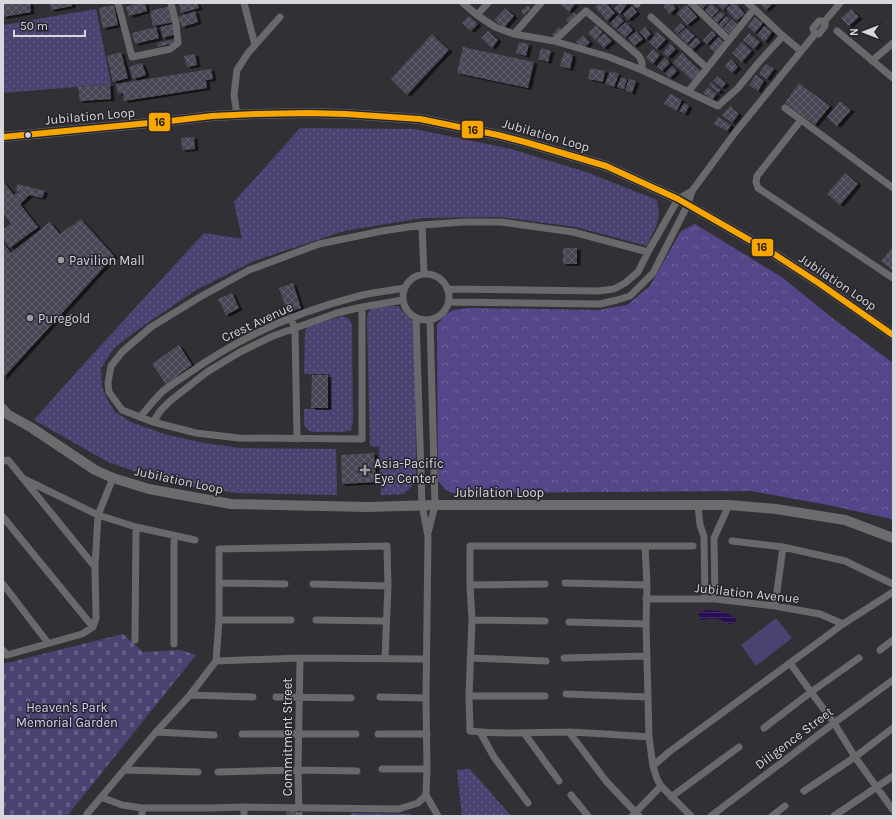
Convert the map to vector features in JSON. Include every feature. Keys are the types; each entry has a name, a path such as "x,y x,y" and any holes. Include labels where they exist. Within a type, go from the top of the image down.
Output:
{"main road":[{"name":"Jubilation Loop","path":"3,137 212,116 308,113 420,119 498,135 606,166 688,204 774,254 820,284 893,336"},
{"name":"Jubilation Loop","path":"3,410 95,470 113,478 149,489 231,504 368,506 729,505 776,509 845,520 893,538"}],"street":[{"path":"118,3 132,57 170,50 178,43 176,24 171,3"},
{"path":"244,3 255,45"},
{"path":"463,3 495,27 514,34 554,41 609,57 642,70 718,106 738,88 783,36"},
{"path":"477,14 488,3"},
{"path":"514,34 541,3"},
{"path":"691,3 729,40"},
{"path":"748,3 801,51"},
{"path":"448,302 600,304 630,296 653,273 688,204 692,191 734,134 801,51 815,34 819,34 825,26 825,21 840,3"},
{"path":"688,92 754,9"},
{"path":"554,41 586,12 639,56 642,62 642,70"},
{"path":"237,115 234,95 237,70 248,52 280,17"},
{"path":"651,17 707,68"},
{"path":"837,31 893,78"},
{"path":"872,61 893,43"},
{"path":"785,108 893,188"},
{"path":"801,120 757,176 756,182 758,188 893,278"},
{"path":"448,289 598,291 614,289 625,283 638,272 678,199 692,191"},
{"path":"362,307 362,439 239,438 196,433 153,422 122,410 109,392 108,384 111,366 122,352 151,327 200,297 249,270 319,244 382,231 422,225 464,222 501,222 572,232 648,252"},
{"path":"422,225 424,274"},
{"path":"432,274 444,283 448,289 448,302 442,314 436,318 423,320 416,318 409,314 405,308 402,300 404,288 412,278 418,275 432,274"},
{"name":"Crest Avenue","path":"140,417 163,391 202,363 236,343 291,318 337,302 361,295 404,288"},
{"name":"Crest Avenue","path":"153,422 161,410 170,401 207,372 240,352 273,336 337,313 402,300"},
{"path":"291,318 295,329 297,439"},
{"path":"416,318 422,506 428,536"},
{"path":"430,320 435,505 428,536 426,796 438,816"},
{"path":"3,461 8,460 95,567"},
{"path":"3,650 7,655 82,634 93,627 96,618 95,567 98,515 113,478"},
{"path":"24,479 98,515 136,527 195,540"},
{"path":"698,505 700,526 704,536 704,600"},
{"path":"715,599 714,538 729,505"},
{"path":"3,517 93,627"},
{"path":"135,640 136,527"},
{"path":"174,536 174,644"},
{"path":"704,536 714,538"},
{"path":"732,542 783,547 845,562 893,584"},
{"path":"87,814 156,732 190,695 216,661 219,620 219,549 387,546 388,586 385,658"},
{"path":"649,737 569,732 524,733 470,731 469,696 472,620 470,546 693,546"},
{"path":"646,546 646,624 649,737 652,766 661,786 691,816"},
{"path":"774,606 783,547"},
{"path":"219,583 285,584"},
{"path":"3,584 48,644"},
{"path":"313,584 388,586"},
{"path":"470,584 546,584"},
{"path":"565,584 647,584"},
{"path":"652,766 843,624 893,592"},
{"name":"Jubilation Avenue","path":"646,599 715,599 774,606 820,614 843,624"},
{"path":"219,620 291,620"},
{"path":"316,620 386,622"},
{"path":"472,620 545,621"},
{"path":"569,622 646,624"},
{"path":"880,650 893,640"},
{"path":"564,658 647,656"},
{"path":"216,661 300,658 426,659"},
{"name":"Commitment Street","path":"299,816 298,770 300,658"},
{"path":"470,658 546,661"},
{"path":"764,728 859,658"},
{"path":"790,663 834,723 855,757 893,810"},
{"name":"Diligence Street","path":"711,816 893,680"},
{"path":"566,694 648,697"},
{"path":"190,695 254,697"},
{"path":"469,696 545,696"},
{"path":"380,697 426,698"},
{"path":"276,698 351,698"},
{"path":"804,791 855,757 893,728"},
{"path":"156,732 214,735"},
{"path":"480,732 494,757 528,802"},
{"path":"569,732 606,781 636,815 661,786"},
{"path":"524,733 559,781"},
{"path":"242,734 356,734"},
{"path":"378,734 427,734"},
{"path":"672,797 739,747"},
{"path":"382,769 427,769"},
{"path":"124,770 198,772"},
{"path":"218,772 298,770 357,771"},
{"path":"834,816 893,776"},
{"path":"571,795 588,816"},
{"path":"101,797 122,805 142,808 206,812 244,807 299,807 340,812 399,809 418,803 426,796"},
{"path":"772,816 785,806"},
{"path":"244,807 244,816"},
{"path":"142,808 142,816"}],"green space":[{"path":"96,9 111,84 3,93 3,25"},
{"path":"300,128 414,129 511,149 586,172 657,200 659,215 647,246 576,227 500,217 422,218 344,231 254,261 196,290 143,326 114,348 101,368 102,387 115,412 131,422 164,434 204,443 241,448 336,449 337,495 237,493 171,484 108,462 34,420 204,233 242,239 234,202"},
{"path":"695,224 783,278 831,317 893,363 893,520 828,505 751,491 452,493 445,489 438,481 437,325 445,315 453,310 470,308 598,310 627,305 650,286 681,231"},
{"path":"398,306 415,325 416,474 412,486 404,494 381,495 379,447 370,446 367,318 369,311 374,307"},
{"path":"344,316 349,319 352,324 353,421 351,430 343,432 314,432 308,430 304,425 304,409 331,409 330,374 304,374 305,333 307,326"},
{"path":"776,618 792,638 756,666 741,645"},
{"name":"Heaven's Park Memorial Garden","path":"123,634 143,652 180,650 196,655 67,816 3,816 3,664"},
{"path":"470,769 511,816 462,816 457,770"},
{"path":"351,813 411,814 411,816 351,816"}],"shaded area":[{"path":"708,610 723,612 737,619 731,625 717,619 701,620 698,612"}],"building":[{"path":"3,3 30,3 31,12 3,17"},
{"path":"50,3 72,3 72,6 51,10"},
{"path":"139,3 145,3 147,11 129,16 126,7"},
{"path":"179,3 197,3 199,8 181,13"},
{"path":"599,3 606,3 615,13 607,21 595,7"},
{"path":"619,3 627,4 620,14 614,9"},
{"path":"665,3 672,3 676,8 670,14 663,6"},
{"path":"709,3 702,9 698,4"},
{"path":"711,3 719,10 712,17 705,10"},
{"path":"717,3 730,3 723,10"},
{"path":"733,3 736,3 745,14 736,21 726,9"},
{"path":"759,3 773,3 766,10"},
{"path":"560,4 575,4 569,12"},
{"path":"114,5 118,25 103,28 99,8"},
{"path":"528,5 531,9 524,15 521,11"},
{"path":"686,5 697,17 687,25 677,13"},
{"path":"171,6 174,22 153,26 150,11"},
{"path":"632,6 637,12 628,20 623,14"},
{"path":"505,8 514,16 504,28 494,20"},
{"path":"851,9 859,17 849,26 841,18"},
{"path":"195,11 198,22 182,27 178,17"},
{"path":"720,11 725,15 717,23 713,18"},
{"path":"574,12 578,16 570,24 566,20"},
{"path":"618,15 624,21 616,29 610,23"},
{"path":"469,16 478,24 471,31 462,23"},
{"path":"726,16 730,19 722,28 719,24"},
{"path":"755,17 763,23 755,33 747,26"},
{"path":"731,19 737,24 730,34 723,29"},
{"path":"626,22 633,30 625,38 617,30"},
{"path":"681,23 685,27 677,34 674,30"},
{"path":"173,24 176,34 163,38 160,27"},
{"path":"596,25 603,32 595,40 588,33"},
{"path":"764,26 772,32 765,42 757,35"},
{"path":"156,27 159,38 135,44 132,33"},
{"path":"559,27 562,31 555,39 552,35"},
{"path":"645,27 651,34 646,39 640,32"},
{"path":"686,28 695,36 687,44 678,35"},
{"path":"488,31 498,40 492,48 481,38"},
{"path":"636,31 643,39 634,46 628,38"},
{"path":"712,31 716,35 707,44 703,40"},
{"path":"657,32 666,39 657,49 649,42"},
{"path":"604,33 612,41 604,48 596,40"},
{"path":"749,33 760,42 754,49 743,40"},
{"path":"432,34 449,50 407,95 391,79"},
{"path":"583,35 590,42 583,49 576,42"},
{"path":"696,37 701,42 692,50 688,46"},
{"path":"718,37 726,44 717,54 709,47"},
{"path":"174,39 175,43 158,47 157,43"},
{"path":"519,42 529,44 526,56 516,53"},
{"path":"742,42 752,51 742,62 732,53"},
{"path":"670,44 676,49 668,57 663,53"},
{"path":"463,47 534,62 528,88 457,73"},
{"path":"541,48 551,51 548,62 538,59"},
{"path":"653,49 660,55 653,64 646,58"},
{"path":"121,52 128,78 113,82 107,56"},
{"path":"564,52 573,55 570,69 560,66"},
{"path":"682,53 702,72 693,81 673,63"},
{"path":"195,54 197,65 187,67 184,56"},
{"path":"665,57 670,63 662,71 657,66"},
{"path":"731,59 738,67 732,73 725,66"},
{"path":"142,63 146,75 133,79 129,67"},
{"path":"766,64 774,69 767,79 759,74"},
{"path":"672,66 677,71 670,78 665,73"},
{"path":"590,68 605,71 603,82 588,79"},
{"path":"211,69 213,79 206,80 207,88 124,101 123,93 118,94 116,84"},
{"path":"610,71 619,74 614,87 605,84"},
{"path":"756,75 764,81 758,91 749,85"},
{"path":"717,76 726,83 722,88 713,81"},
{"path":"621,77 627,80 624,89 617,87"},
{"path":"629,79 636,81 632,93 625,90"},
{"path":"711,82 721,90 718,93 709,85"},
{"path":"799,83 830,106 815,125 785,103"},
{"path":"110,84 111,99 80,101 78,87"},
{"path":"708,87 717,94 712,100 703,93"},
{"path":"670,94 682,100 677,111 664,104"},
{"path":"840,101 851,110 837,126 827,117"},
{"path":"684,103 689,106 685,114 679,111"},
{"path":"730,106 739,114 732,123 722,115"},
{"path":"718,117 731,125 727,131 714,124"},
{"path":"194,137 195,149 182,150 181,138"},
{"path":"845,173 858,184 840,205 827,194"},
{"path":"3,181 14,195 18,192 15,190 18,184 45,191 42,198 29,195 20,204 38,227 10,248 3,239 3,229 11,224 4,214 3,215"},
{"name":"Puregold","path":"81,219 114,256 3,378 3,243 11,253 50,222 60,234"},
{"path":"893,247 893,271 881,261"},
{"path":"563,248 577,248 577,264 563,264"},
{"path":"293,283 301,308 288,313 279,288"},
{"path":"232,293 239,308 226,315 218,299"},
{"path":"179,345 192,365 166,384 152,364"},
{"path":"312,375 328,375 328,408 311,408"},
{"path":"374,453 376,482 342,484 341,455"},
{"path":"286,809 297,809 297,816 286,816"}],"transit line":[{"name":"16","path":"3,137 212,116 308,113 420,119 498,135 606,166 678,199 774,254 893,335"}],"place":[{"name":"Pavilion Mall","path":"61,260"},
{"name":"Puregold","path":"30,318"},
{"name":"Asia-Pacific Eye Center","path":"365,470"}]}
